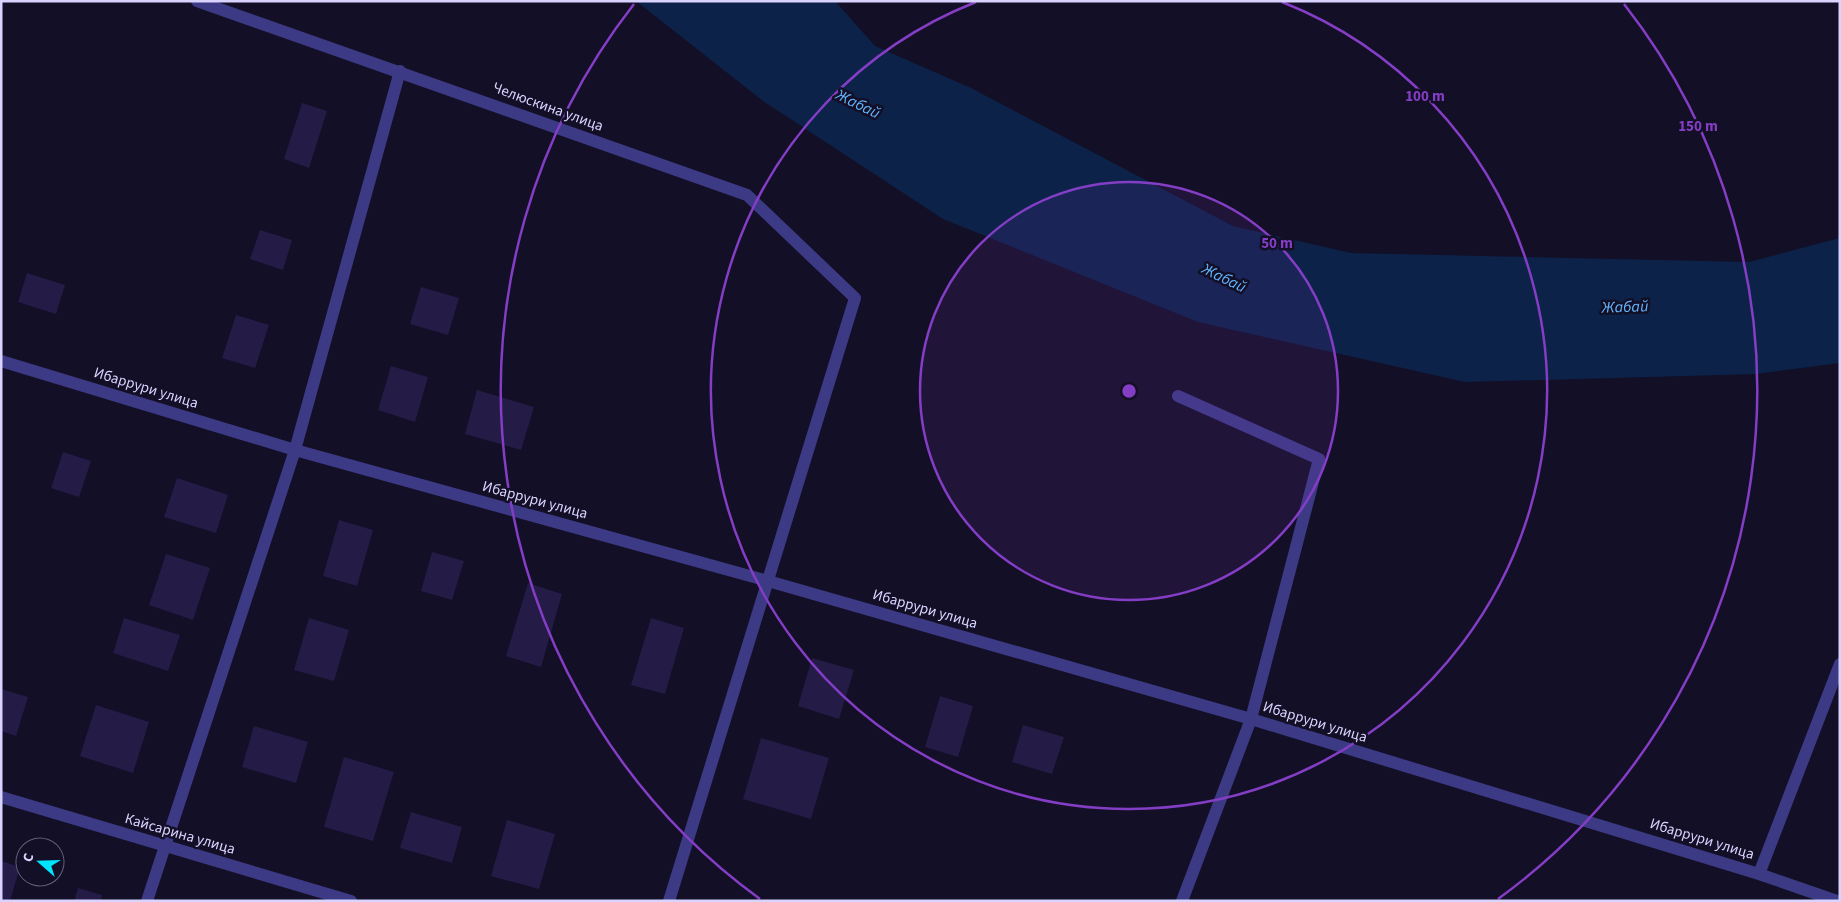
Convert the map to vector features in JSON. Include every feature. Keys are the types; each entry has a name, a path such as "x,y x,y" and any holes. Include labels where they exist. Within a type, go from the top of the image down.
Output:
{"street":[{"name":"Челюскина улица","path":"197,1 747,194 855,298 768,581"},
{"path":"147,901 163,847 295,450 400,72"},
{"name":"Ибаррури улица","path":"1,361 295,450 768,581 1251,720 1759,874 1837,901"},
{"path":"1178,396 1319,459 1251,720 1182,901"},
{"path":"668,901 768,581"},
{"path":"1759,874 1840,664"},
{"name":"Кайсарина улица","path":"1,797 163,847 350,901"}],"water":[{"name":"Жабай","path":"636,1 835,1 875,46 971,88 1233,226 1351,253 1749,262 1840,238 1840,363 1756,374 1465,382 1198,322 943,219 763,101"}],"building":[{"path":"302,103 327,111 309,168 284,159"},
{"path":"260,230 292,240 283,270 250,259"},
{"path":"27,273 65,285 56,314 18,302"},
{"path":"421,287 459,298 448,335 410,324"},
{"path":"236,315 269,325 255,368 222,358"},
{"path":"391,366 428,377 415,422 378,410"},
{"path":"477,390 534,407 521,450 465,434"},
{"path":"63,452 91,461 79,497 51,488"},
{"path":"177,478 228,495 216,533 164,517"},
{"path":"339,520 373,530 357,586 323,576"},
{"path":"432,552 464,561 452,600 421,591"},
{"path":"166,554 210,568 193,620 149,605"},
{"path":"528,583 562,594 541,667 506,656"},
{"path":"124,618 180,635 168,671 113,653"},
{"path":"309,618 349,630 334,681 294,670"},
{"path":"651,618 684,628 665,694 631,685"},
{"path":"812,658 854,670 839,719 798,706"},
{"path":"1,689 28,697 16,736 1,731"},
{"path":"940,696 973,706 958,757 925,747"},
{"path":"96,705 149,722 133,773 80,756"},
{"path":"1023,725 1064,737 1052,774 1012,762"},
{"path":"254,726 308,742 296,783 242,767"},
{"path":"761,738 829,758 811,819 743,799"},
{"path":"344,757 394,772 373,841 324,827"},
{"path":"411,812 462,827 452,863 400,848"},
{"path":"507,820 555,834 539,889 491,876"},
{"path":"1,861 15,865 15,884 10,901 1,901"},
{"path":"78,888 102,895 101,901 74,901"}]}
